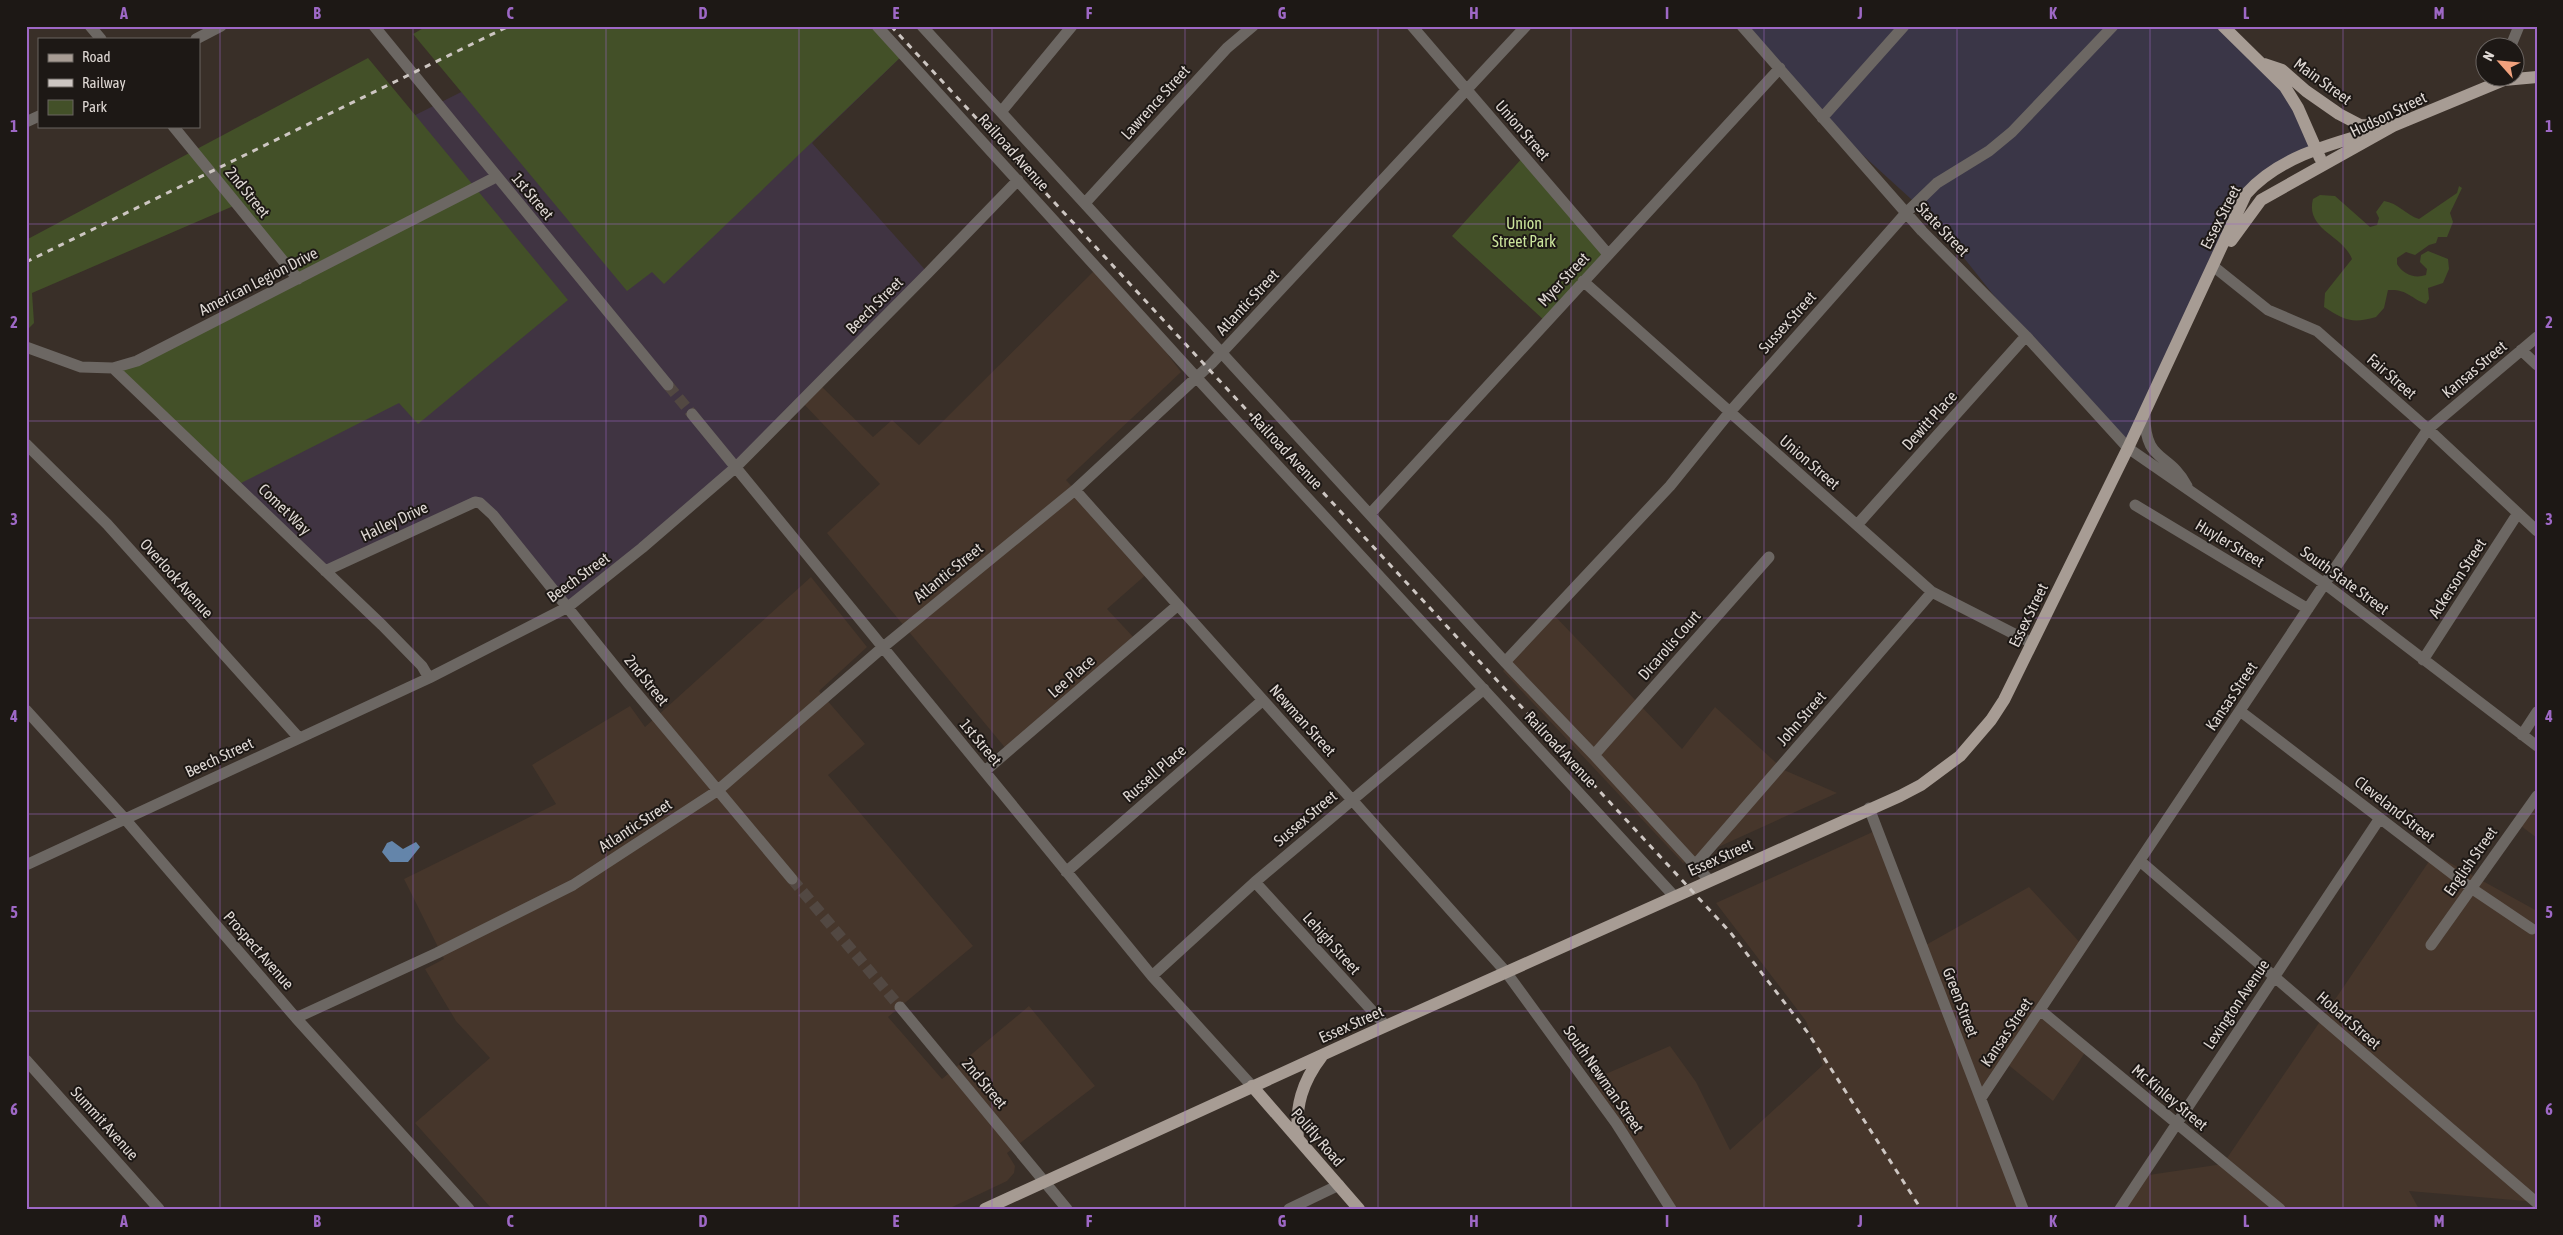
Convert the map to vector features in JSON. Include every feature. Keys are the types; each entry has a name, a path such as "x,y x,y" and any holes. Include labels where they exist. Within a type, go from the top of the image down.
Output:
{"main road":[{"name":"Main Street","path":"2223,26 2285,87 2298,108 2323,164"},
{"path":"2234,26 2243,45"},
{"name":"Main Street","path":"2263,64 2282,70 2312,96 2360,125 2393,126"},
{"name":"Hudson Street","path":"2261,200 2393,126 2484,88"},
{"name":"Essex Street","path":"985,1209 1044,1180 1921,784 1965,750 1992,720 2004,700 2128,448 2246,194 2259,180 2286,163 2393,126"},
{"name":"Essex Street","path":"2213,266 2261,200"},
{"path":"1298,1139 1297,1108 1300,1093 1324,1054"},
{"name":"Polifly Road","path":"1252,1086 1359,1209"}],"street":[{"path":"90,26 100,38"},
{"path":"198,38 221,26"},
{"name":"1st Street","path":"374,26 668,385"},
{"name":"Railroad Avenue","path":"877,26 1196,377 1674,896"},
{"name":"Railroad Avenue","path":"922,26 1505,662 1709,880"},
{"path":"1001,112 1072,26"},
{"name":"Lawrence Street","path":"1085,203 1227,48 1253,26"},
{"name":"Union Street","path":"1412,26 1608,254"},
{"name":"Atlantic Street","path":"296,1018 422,960 573,885 717,791 882,648 1075,490 1196,377 1222,352 1526,26"},
{"name":"State Street","path":"1742,26 1906,213 2026,336 2128,448"},
{"path":"1822,118 1904,26"},
{"name":"Sussex Street","path":"1505,662 1670,486 1729,413 1906,213 1937,183 1989,151 2012,132 2113,26"},
{"path":"2514,38 2519,26"},
{"name":"Myer Street","path":"1370,513 1780,68"},
{"path":"26,122 38,116"},
{"name":"2nd Street","path":"175,128 298,279"},
{"name":"American Legion Drive","path":"26,347 81,367 113,368 137,361 496,177"},
{"name":"Beech Street","path":"26,865 429,678 568,607 642,548 736,467 922,280 1018,180"},
{"name":"Fair Street","path":"2213,266 2268,310 2317,331 2537,531"},
{"name":"Union Street","path":"1583,281 1932,592 2032,644"},
{"name":"Dewitt Place","path":"1857,525 2026,336"},
{"name":"Kansas Street","path":"1981,1098 2428,430 2537,337"},
{"path":"2521,350 2537,365"},
{"name":"Comet Way","path":"113,368 422,666 429,678"},
{"path":"2145,412 2145,432 2149,444 2166,464 2176,470 2189,490"},
{"name":"1st Street","path":"692,414 1152,976 1252,1086"},
{"name":"Overlook Avenue","path":"26,444 107,524 299,738"},
{"name":"South State Street","path":"2128,448 2325,584 2537,746"},
{"name":"Newman Street","path":"1075,490 1506,972"},
{"name":"2nd Street","path":"478,502 493,515 717,791 792,879"},
{"name":"Halley Drive","path":"325,571 478,502"},
{"name":"Huyler Street","path":"2135,504 2308,609"},
{"name":"Ackerson Street","path":"2424,660 2518,513"},
{"name":"Dicarolis Court","path":"1594,755 1769,557"},
{"name":"John Street","path":"1695,865 1932,592"},
{"name":"Lee Place","path":"984,772 1178,605"},
{"name":"Sussex Street","path":"1152,976 1254,882 1484,689"},
{"name":"Russell Place","path":"1066,872 1263,700"},
{"name":"Prospect Avenue","path":"26,710 125,819 296,1018 469,1209"},
{"name":"Cleveland Street","path":"2240,711 2471,888 2532,929"},
{"path":"2522,735 2537,712"},
{"name":"English Street","path":"2431,945 2537,796"},
{"name":"Green Street","path":"1869,808 2023,1209"},
{"name":"Lexington Avenue","path":"2120,1209 2380,818"},
{"name":"Hobart Street","path":"2140,861 2537,1203"},
{"name":"Lehigh Street","path":"1254,882 1386,1026"},
{"name":"South Newman Street","path":"1506,972 1616,1123 1671,1209"},
{"name":"2nd Street","path":"900,1007 1068,1209"},
{"name":"Mc Kinley Street","path":"2040,1010 2280,1209"},
{"name":"Summit Avenue","path":"26,1060 160,1209"},
{"path":"1289,1209 1339,1185"}],"shaded area":[{"path":"593,26 906,52 812,143 928,273 736,467 568,607 479,500 325,571 122,366 298,279 238,204"},
{"path":"1742,26 2223,26 2282,80 2317,149 2259,180 2128,448 2026,336 1933,219 1822,118"},
{"path":"1100,265 1181,372 1066,480 1149,572 1107,609 1136,640 1007,750 827,533 880,484 801,401 819,384 873,437 892,420 919,445"},
{"path":"811,577 867,647 819,691 865,744 828,775 973,946 888,1017 942,1079 1029,1006 1095,1086 1007,1153 1015,1166 1014,1173 1007,1181 948,1209 492,1209 415,1123 490,1058 456,1021 425,969 444,959 404,879 556,804 532,765 630,706 645,727"},
{"path":"1552,613 1682,749 1715,707 1784,770 1837,793 1683,863 1503,671"},
{"path":"2537,795 2537,838 2517,823"},
{"path":"1877,830 1924,946 2029,887 2083,946 2043,1008 2088,1048 2053,1101 2006,1063 1983,1101 2024,1209 1674,1209 1585,1083 1670,1046 1696,1082 1730,1150 1823,1065 1806,1021 1716,903"},
{"path":"2434,854 2537,911 2537,1202 2409,1191 2419,1209 2119,1209 2142,1176 2223,1164"}],"green space":[{"path":"427,26 883,26 906,52 664,284 652,272 627,291 413,34"},
{"path":"368,58 568,300 418,424 399,403 239,484 117,368 297,274 238,204 32,293 34,323 26,331 26,240"},
{"name":"Union Street Park","path":"1524,156 1608,254 1546,322 1452,236"},
{"path":"2459,186 2462,188 2450,213 2453,222 2447,237 2438,237 2436,243 2429,245 2415,255 2406,252 2397,258 2397,264 2402,270 2409,275 2417,276 2426,275 2427,269 2420,262 2421,255 2428,251 2448,259 2449,269 2443,283 2428,288 2429,299 2426,304 2405,292 2388,290 2384,308 2376,317 2361,320 2348,319 2324,307 2325,293 2352,259 2341,244 2326,232 2314,218 2312,209 2313,199 2320,195 2335,196 2370,227 2377,225 2379,218 2376,212 2384,201 2394,204 2419,219 2457,193"}],"water":[{"path":"392,841 403,849 416,842 420,847 408,862 390,862 382,852 387,843"}],"tunnel":[{"path":"668,385 692,414"},
{"path":"792,879 900,1007"}],"railway":[{"path":"26,262 509,26"},
{"path":"891,26 1730,932 1808,1033 1921,1209"}]}
